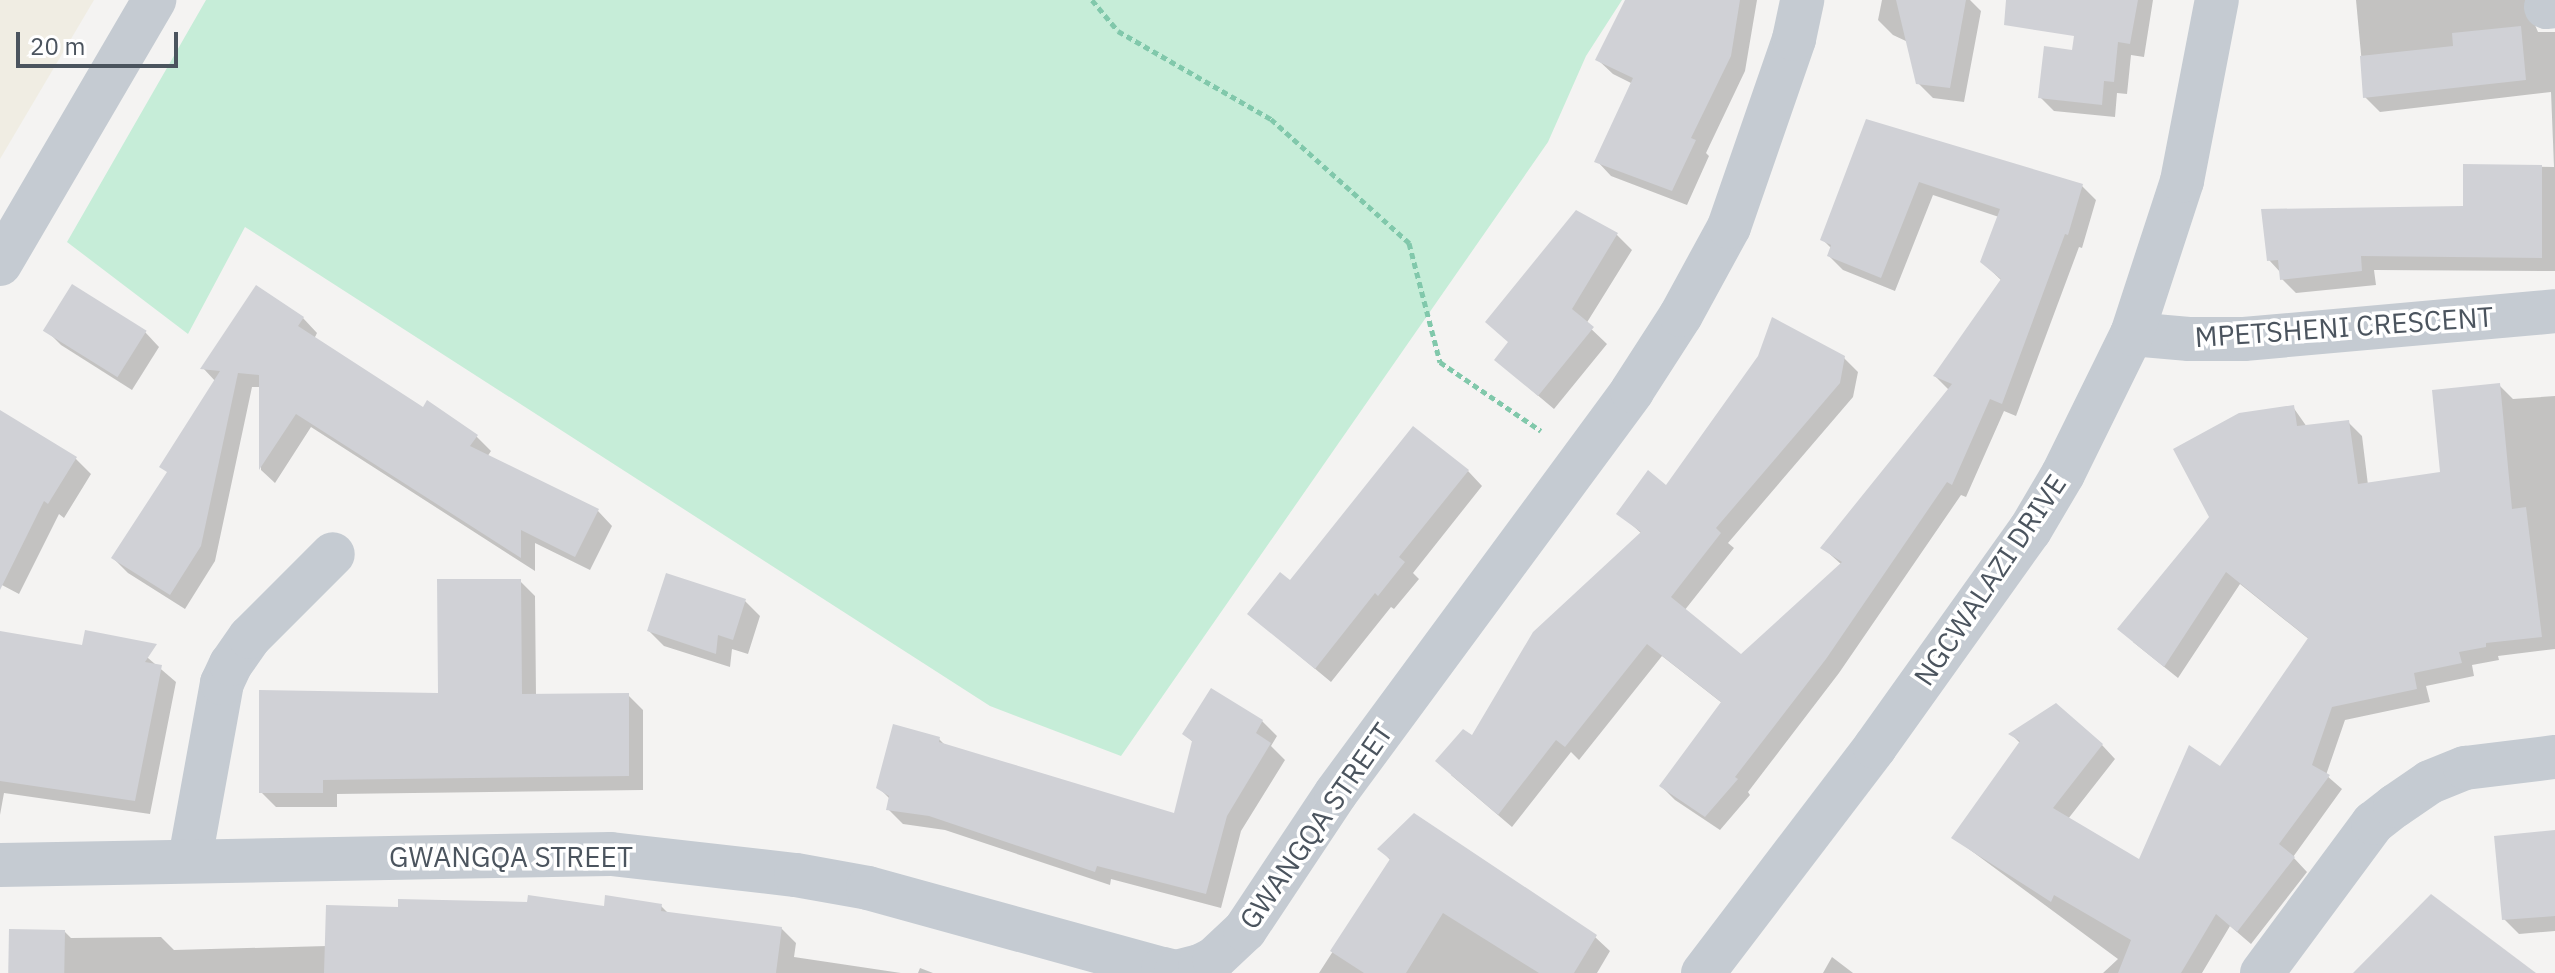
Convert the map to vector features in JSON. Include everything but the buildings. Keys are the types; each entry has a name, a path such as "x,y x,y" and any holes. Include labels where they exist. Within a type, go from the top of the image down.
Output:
{"street":[{"path":"0,264 154,0"},
{"name":"GWANGQA STREET","path":"0,865 190,859 611,854 796,875 868,888 1163,969 1188,971 1214,959 1245,930 1336,793 1664,343 1729,227 1794,39 1802,0"},
{"name":"NGCWALAZI DRIVE","path":"1703,973 1875,747 2030,530 2063,474 2132,334 2182,181 2217,0"},
{"name":"MPETSHENI CRESCENT","path":"2132,334 2189,339 2244,339 2555,311"},
{"path":"190,859 222,683 250,637 333,554"},
{"path":"2262,973 2373,823 2395,806 2430,782 2465,768 2555,757"}],"path":[{"path":"1092,0 1118,31 1271,119 1409,243 1440,362 1582,459"}],"green space":[{"path":"206,0 1622,0 1586,56 1548,142 1121,756 990,706 245,227 188,334 67,242"}],"sand":[{"path":"0,0 94,0 0,159"}]}
